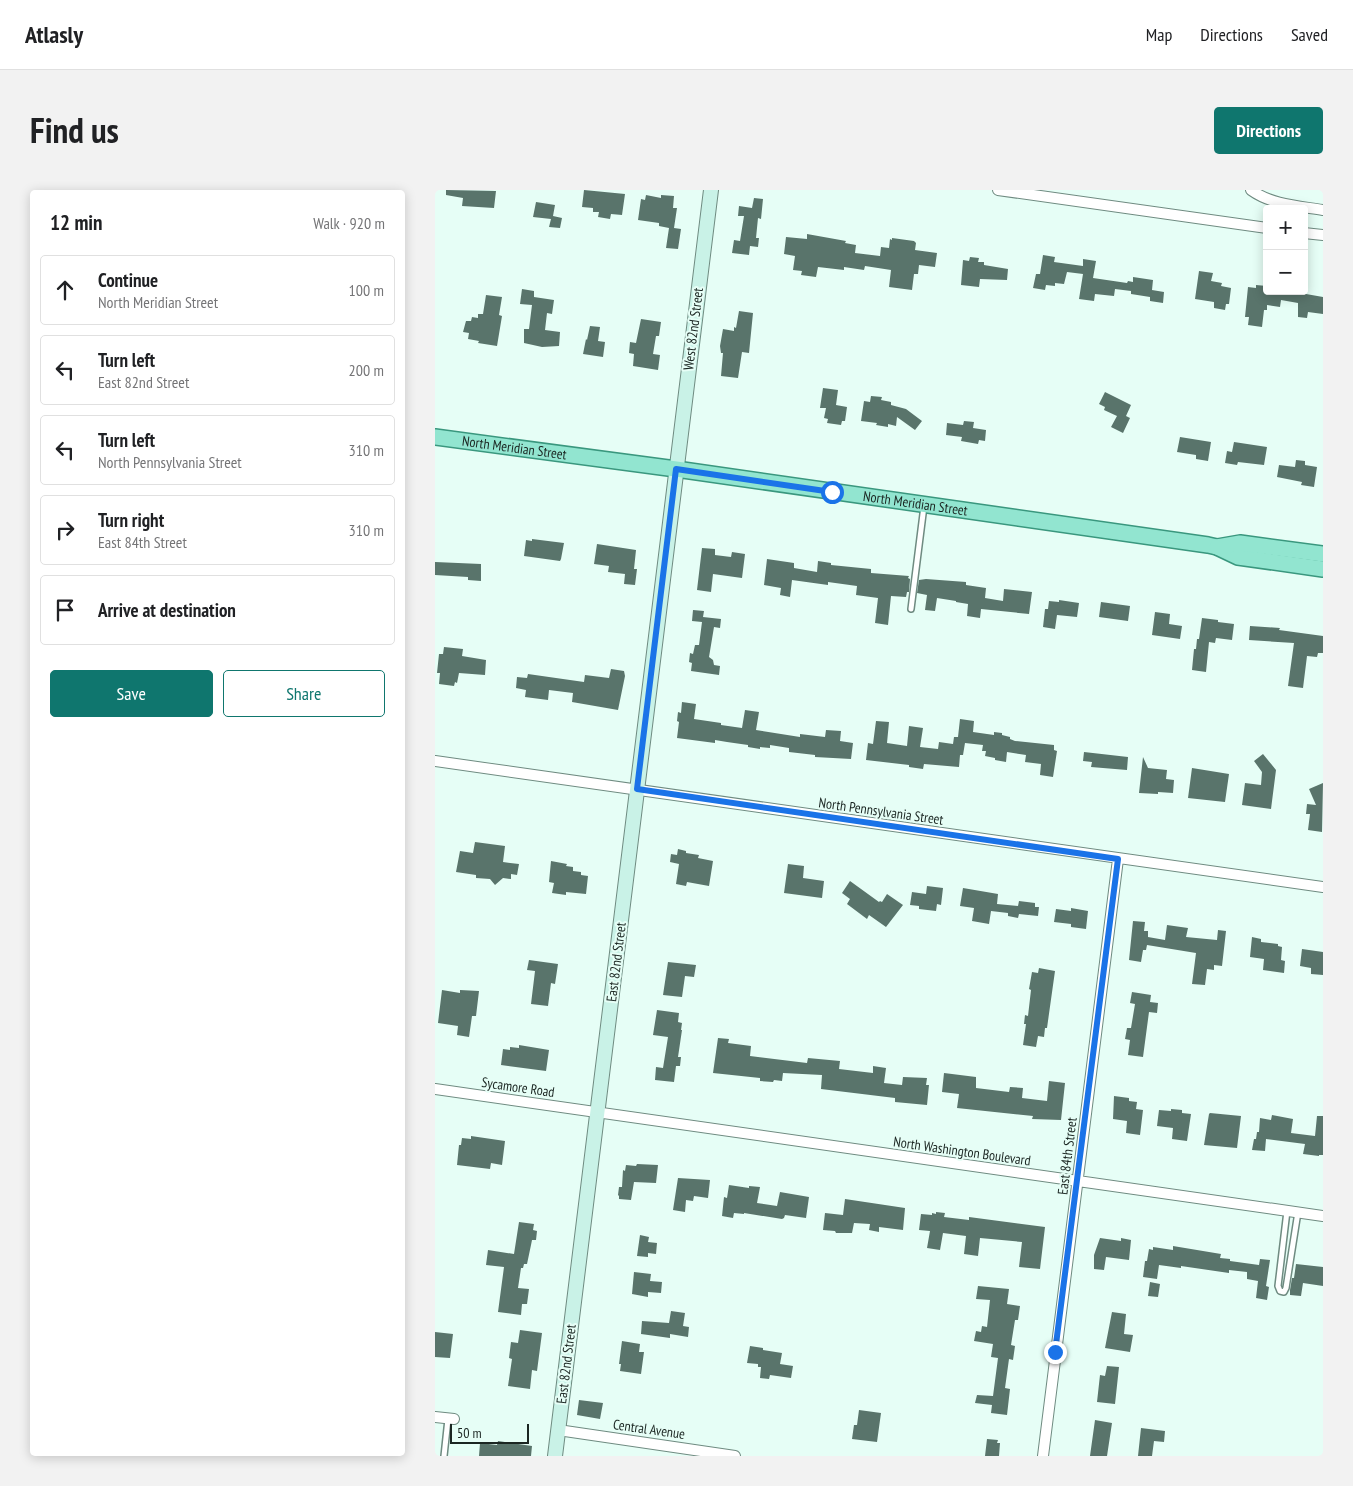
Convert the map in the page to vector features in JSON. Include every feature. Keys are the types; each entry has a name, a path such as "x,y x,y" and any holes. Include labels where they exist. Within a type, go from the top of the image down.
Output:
{"main road":[{"name":"North Meridian Street","path":"435,437 676,469 1217,547 1238,557 1323,569"},
{"name":"North Meridian Street","path":"1217,547 1240,543 1323,554"}],"street":[{"name":"West 82nd Street","path":"676,469 711,190"},
{"path":"998,190 1263,227"},
{"path":"1251,190 1266,199 1280,204 1323,210"},
{"path":"1308,233 1323,235"},
{"name":"East 82nd Street","path":"555,1456 676,469"},
{"name":"North Pennsylvania Street","path":"435,761 1323,887"},
{"name":"East 84th Street","path":"1043,1456 1118,859"},
{"name":"Sycamore Road","path":"435,1089 597,1112"},
{"name":"North Washington Boulevard","path":"597,1112 1323,1216"},
{"path":"435,1418 451,1419"},
{"name":"Central Avenue","path":"558,1430 735,1456"}],"lane":[{"path":"911,609 924,505"},
{"path":"1292,1211 1286,1288 1284,1292 1280,1291 1278,1286 1292,1211"},
{"path":"444,1456 451,1419"}],"building":[{"path":"446,190 496,191 494,208 462,206 463,198 446,195"},
{"path":"584,190 625,194 622,215 611,214 610,219 598,217 599,212 593,212 593,208 582,207"},
{"path":"646,195 661,198 661,195 674,196 673,208 677,208 674,228 681,229 678,249 666,248 669,228 659,226 659,223 638,220 641,199 645,200"},
{"path":"754,198 763,199 761,219 758,218 756,238 759,238 758,247 750,246 749,255 732,253 734,240 740,241 744,216 738,216 739,206 752,208"},
{"path":"536,202 555,205 553,216 562,218 560,228 549,227 551,219 533,217"},
{"path":"807,234 846,241 845,243 856,245 855,253 880,256 881,247 889,248 890,239 892,240 892,238 914,241 916,243 915,250 937,253 935,267 919,265 918,274 914,274 912,290 889,287 891,270 865,266 864,270 844,267 844,270 818,267 816,277 801,275 802,271 793,270 795,256 784,254 786,237 807,239"},
{"path":"1043,255 1055,257 1054,262 1083,266 1083,259 1096,261 1093,278 1127,283 1128,281 1133,282 1133,277 1153,280 1152,290 1164,292 1163,303 1150,301 1150,297 1131,294 1131,291 1115,289 1114,296 1095,294 1094,301 1079,299 1083,274 1067,272 1064,284 1046,285 1045,290 1033,288 1036,274 1040,274"},
{"path":"970,257 979,258 978,262 984,262 984,265 1008,269 1007,280 980,279 979,287 961,285 963,260 969,261"},
{"path":"1199,271 1213,273 1211,281 1222,283 1221,286 1231,288 1229,304 1226,304 1225,310 1214,308 1214,302 1195,299"},
{"path":"1256,285 1263,286 1263,295 1308,294 1323,297 1323,314 1308,312 1307,318 1298,317 1298,303 1281,300 1280,307 1267,305 1267,310 1264,310 1262,327 1248,325 1249,317 1245,317 1248,287 1256,288"},
{"path":"522,289 534,291 534,297 554,300 552,314 547,313 545,330 560,332 559,346 542,347 524,343 524,329 529,329 532,305 520,304"},
{"path":"486,295 502,297 499,315 502,316 497,346 478,343 479,341 468,339 469,333 463,332 466,321 471,321 472,317 478,318 478,314 483,314"},
{"path":"739,311 753,313 749,353 742,352 738,378 721,376 723,353 721,353 720,346 723,329 734,331"},
{"path":"641,319 661,322 653,354 660,355 658,370 633,366 634,354 629,353 630,342 636,343"},
{"path":"590,326 600,327 598,341 605,342 603,357 583,354"},
{"path":"823,388 838,390 836,405 847,407 845,421 842,421 841,425 827,423 828,419 824,418 826,408 820,408"},
{"path":"1105,392 1131,405 1126,416 1130,418 1123,433 1111,427 1117,416 1104,410 1105,407 1099,404"},
{"path":"871,396 882,397 881,400 891,402 891,405 906,409 922,421 915,430 897,417 896,426 888,424 888,427 876,425 877,423 861,421 864,401 870,402"},
{"path":"964,421 974,422 973,428 986,430 985,441 979,440 978,444 961,441 962,437 946,435 947,423 963,425"},
{"path":"1180,437 1211,442 1208,461 1196,459 1196,455 1177,452"},
{"path":"1234,442 1267,447 1264,465 1238,462 1237,465 1225,463 1227,451 1232,452"},
{"path":"1296,460 1305,461 1305,465 1317,467 1314,487 1301,485 1302,482 1277,477 1279,465 1295,467"},
{"path":"532,539 564,543 560,561 524,556 526,540 532,541"},
{"path":"597,544 636,550 634,569 637,569 635,585 624,584 625,574 608,572 609,566 594,564"},
{"path":"702,548 715,549 715,555 731,557 732,552 745,554 742,578 713,574 711,592 697,590"},
{"path":"767,559 794,563 794,568 817,572 818,561 831,563 831,565 871,569 871,573 909,576 909,592 907,592 906,597 891,596 888,625 875,623 878,598 856,595 857,586 828,582 828,585 792,580 790,597 780,595 781,588 764,585"},
{"path":"435,562 481,564 481,581 468,580 468,577 435,575"},
{"path":"919,580 966,582 966,585 986,588 985,598 1003,601 1004,589 1032,592 1029,614 981,609 980,618 967,616 968,604 937,598 935,611 925,610 927,595 917,593"},
{"path":"1059,600 1079,603 1077,617 1057,615 1055,629 1043,627 1045,609 1048,609 1049,601 1059,602"},
{"path":"1101,602 1130,606 1128,621 1099,617"},
{"path":"693,610 704,611 703,617 721,619 720,628 714,627 709,657 713,660 714,665 720,666 719,675 691,671 690,653 693,654 695,645 699,645 702,622 692,621"},
{"path":"1155,612 1170,614 1169,624 1182,626 1180,639 1152,635"},
{"path":"1202,618 1234,624 1232,640 1216,638 1215,643 1209,642 1206,672 1192,670 1194,649 1196,649 1197,639 1199,639"},
{"path":"1250,626 1280,628 1279,630 1323,636 1323,653 1318,653 1317,657 1307,656 1303,688 1288,686 1294,643 1249,640"},
{"path":"444,647 463,649 462,656 486,660 485,675 459,673 457,683 455,682 454,686 439,684 440,673 437,673 439,654 443,654"},
{"path":"611,669 624,671 625,676 618,710 572,702 573,693 549,690 548,700 525,697 526,690 516,688 517,677 527,678 528,674 584,682 585,675 609,678"},
{"path":"682,702 696,704 694,719 721,723 721,725 742,728 745,710 759,712 756,730 800,737 800,734 825,737 826,730 841,731 840,741 853,743 851,759 815,757 815,755 789,752 789,748 770,745 770,748 760,747 760,749 748,747 748,745 715,740 715,743 677,738 678,712 681,713"},
{"path":"960,719 974,721 973,732 994,735 994,732 1002,733 1002,735 1010,737 1010,739 1015,741 1054,745 1054,750 1057,751 1053,777 1040,775 1041,764 1025,762 1026,755 1007,752 1006,762 995,760 995,758 985,756 986,751 982,751 983,745 965,743 963,755 960,755 959,767 924,764 923,769 909,767 909,765 866,760 868,743 873,744 876,721 889,722 887,743 907,746 909,726 923,728 920,747 938,749 939,742 953,744 954,737 958,737"},
{"path":"1084,752 1128,757 1127,770 1091,767 1092,762 1083,761"},
{"path":"1263,754 1276,770 1271,809 1242,805 1245,783 1261,785 1262,772 1254,761"},
{"path":"1143,757 1148,768 1167,770 1166,779 1174,780 1173,793 1139,793"},
{"path":"1192,768 1229,774 1225,802 1188,798"},
{"path":"1323,783 1322,832 1308,830 1310,814 1306,814 1307,804 1316,805 1309,789"},
{"path":"475,842 505,846 503,862 519,864 517,875 511,874 511,879 503,878 495,885 490,879 476,878 476,875 456,872 460,851 473,853"},
{"path":"678,849 686,851 686,853 699,855 698,858 713,861 709,886 687,882 686,886 676,884 679,864 670,862 671,854 677,855"},
{"path":"551,861 567,864 566,866 573,867 573,871 581,872 581,875 588,876 586,894 566,892 566,895 552,893 554,883 549,882"},
{"path":"788,864 804,866 803,878 824,881 822,898 784,893"},
{"path":"850,881 879,902 882,902 887,894 903,905 886,927 869,915 867,919 847,904 850,899 842,893"},
{"path":"927,886 943,888 941,905 937,904 936,911 919,909 919,906 910,905 912,892 926,894"},
{"path":"963,888 998,894 997,904 1018,906 1019,901 1035,903 1035,907 1039,907 1038,916 1019,914 1018,918 1008,916 1008,913 991,911 989,924 972,921 974,908 960,906"},
{"path":"1071,908 1088,911 1086,929 1071,927 1071,924 1054,922 1056,909 1071,911"},
{"path":"1133,921 1145,922 1144,931 1148,931 1148,937 1165,940 1167,925 1188,928 1186,937 1217,940 1218,930 1226,931 1222,966 1214,965 1214,970 1207,969 1205,985 1192,984 1196,953 1147,945 1146,950 1143,950 1141,962 1129,960"},
{"path":"1252,937 1261,939 1261,942 1278,944 1278,946 1282,947 1281,960 1285,961 1284,973 1263,970 1264,959 1250,957"},
{"path":"1302,949 1323,952 1323,975 1311,974 1311,968 1300,966"},
{"path":"529,960 558,964 555,984 551,983 548,1006 531,1004 535,971 527,970"},
{"path":"668,962 696,965 694,977 685,976 682,997 663,995"},
{"path":"1039,968 1055,971 1047,1028 1045,1028 1044,1037 1038,1036 1036,1047 1023,1045 1026,1024 1024,1024 1025,1015 1028,1016 1032,972 1038,973"},
{"path":"442,990 460,993 460,990 479,991 476,1016 472,1016 469,1037 457,1035 458,1026 438,1023"},
{"path":"1132,992 1151,995 1150,1002 1158,1003 1157,1013 1149,1012 1143,1057 1128,1055 1130,1040 1125,1039 1127,1028 1131,1028 1135,1004 1130,1003"},
{"path":"657,1010 679,1013 678,1022 682,1023 678,1057 681,1057 680,1066 676,1066 674,1082 655,1080 656,1067 663,1068 668,1037 653,1035"},
{"path":"718,1038 729,1039 728,1043 751,1046 750,1056 807,1063 808,1058 840,1061 839,1069 873,1073 873,1066 886,1068 884,1083 902,1085 903,1077 927,1078 926,1085 929,1085 927,1105 895,1102 895,1098 821,1089 822,1075 783,1073 782,1081 774,1080 773,1082 760,1081 760,1078 713,1073"},
{"path":"519,1045 549,1050 546,1071 501,1065 503,1049 510,1050 510,1047 519,1048"},
{"path":"944,1073 976,1077 976,1088 1009,1092 1010,1087 1023,1088 1022,1098 1047,1101 1049,1081 1065,1083 1061,1120 1032,1119 1033,1116 957,1108 959,1094 942,1092"},
{"path":"1114,1096 1129,1098 1129,1101 1137,1102 1136,1109 1143,1110 1140,1135 1126,1133 1127,1121 1113,1119"},
{"path":"1171,1109 1182,1110 1182,1113 1191,1114 1187,1141 1172,1139 1173,1128 1157,1126 1159,1110 1171,1111"},
{"path":"1210,1113 1241,1116 1237,1148 1204,1145"},
{"path":"1272,1115 1293,1119 1291,1133 1315,1136 1317,1116 1323,1116 1323,1155 1303,1154 1305,1144 1266,1139 1265,1151 1252,1150 1254,1139 1256,1139 1257,1132 1259,1132 1260,1118 1271,1120"},
{"path":"471,1136 505,1141 502,1165 491,1163 490,1169 457,1165 459,1145 461,1145 462,1138 471,1139"},
{"path":"637,1164 658,1165 656,1183 634,1182 631,1200 619,1199 619,1187 622,1187 623,1170 625,1171 626,1165 636,1166"},
{"path":"678,1178 710,1180 708,1198 694,1196 693,1201 686,1200 685,1212 673,1210"},
{"path":"729,1185 749,1188 749,1186 760,1187 757,1203 777,1206 780,1192 809,1197 806,1218 785,1215 782,1219 744,1213 734,1213 733,1218 722,1216 724,1197 727,1198"},
{"path":"845,1199 905,1208 903,1230 879,1227 879,1232 869,1230 870,1224 854,1223 852,1233 836,1233 835,1231 823,1230 825,1213 843,1215"},
{"path":"936,1212 945,1213 944,1217 969,1220 969,1217 1045,1227 1040,1269 1019,1267 1022,1242 980,1238 978,1256 964,1254 966,1236 943,1233 940,1250 927,1248 930,1231 919,1230 921,1214 932,1215 932,1213 936,1214"},
{"path":"519,1222 534,1224 533,1230 537,1231 536,1240 532,1240 527,1264 524,1264 523,1268 521,1268 518,1288 529,1289 527,1304 522,1304 521,1315 498,1312 504,1267 486,1265 488,1250 514,1254"},
{"path":"640,1235 649,1237 648,1242 657,1243 656,1254 648,1253 648,1257 637,1256"},
{"path":"1100,1238 1121,1241 1121,1238 1131,1240 1129,1260 1106,1257 1104,1270 1094,1269 1094,1255"},
{"path":"1173,1246 1221,1254 1220,1258 1230,1259 1230,1261 1259,1265 1260,1259 1270,1260 1266,1286 1269,1287 1267,1300 1256,1298 1258,1281 1247,1279 1247,1272 1229,1270 1229,1273 1181,1266 1181,1268 1159,1265 1157,1279 1143,1277 1149,1249 1153,1250 1153,1247 1173,1250"},
{"path":"1296,1264 1323,1267 1323,1286 1303,1283 1301,1296 1290,1295"},
{"path":"634,1272 651,1274 650,1281 662,1282 661,1293 648,1292 648,1297 632,1294"},
{"path":"1150,1282 1160,1284 1158,1297 1148,1296"},
{"path":"978,1286 1009,1289 1007,1304 1020,1306 1018,1320 1015,1320 1011,1345 1015,1346 1013,1360 1009,1359 1005,1388 1010,1389 1007,1415 991,1413 992,1405 975,1403 977,1395 993,1396 998,1358 991,1357 993,1344 974,1341 976,1331 981,1332 982,1326 987,1327 990,1300 976,1299"},
{"path":"671,1311 685,1313 683,1326 689,1327 688,1337 670,1334 670,1338 641,1334 642,1321 669,1323"},
{"path":"1112,1312 1126,1314 1124,1334 1133,1335 1130,1352 1105,1348"},
{"path":"520,1330 542,1333 537,1371 532,1370 530,1389 508,1386 512,1359 509,1358 511,1342 518,1343"},
{"path":"435,1332 453,1334 450,1358 435,1357"},
{"path":"622,1341 640,1344 639,1352 644,1352 641,1374 620,1371"},
{"path":"750,1346 782,1353 780,1364 793,1366 791,1378 770,1375 769,1379 760,1378 761,1367 758,1367 758,1364 747,1363"},
{"path":"1107,1366 1119,1367 1115,1404 1097,1402 1100,1375 1105,1376"},
{"path":"579,1400 603,1403 600,1419 577,1415"},
{"path":"859,1410 881,1413 877,1442 852,1439 854,1425 857,1425"},
{"path":"1095,1420 1112,1423 1107,1456 1090,1456"},
{"path":"1141,1428 1165,1431 1164,1442 1154,1441 1152,1456 1138,1456"},
{"path":"987,1439 998,1440 997,1443 1000,1443 999,1456 985,1456"},
{"path":"498,1441 532,1446 531,1456 479,1456 480,1443 497,1445"}],"route":[{"path":"832,492 676,469 637,789 1118,859 1055,1352"}]}
